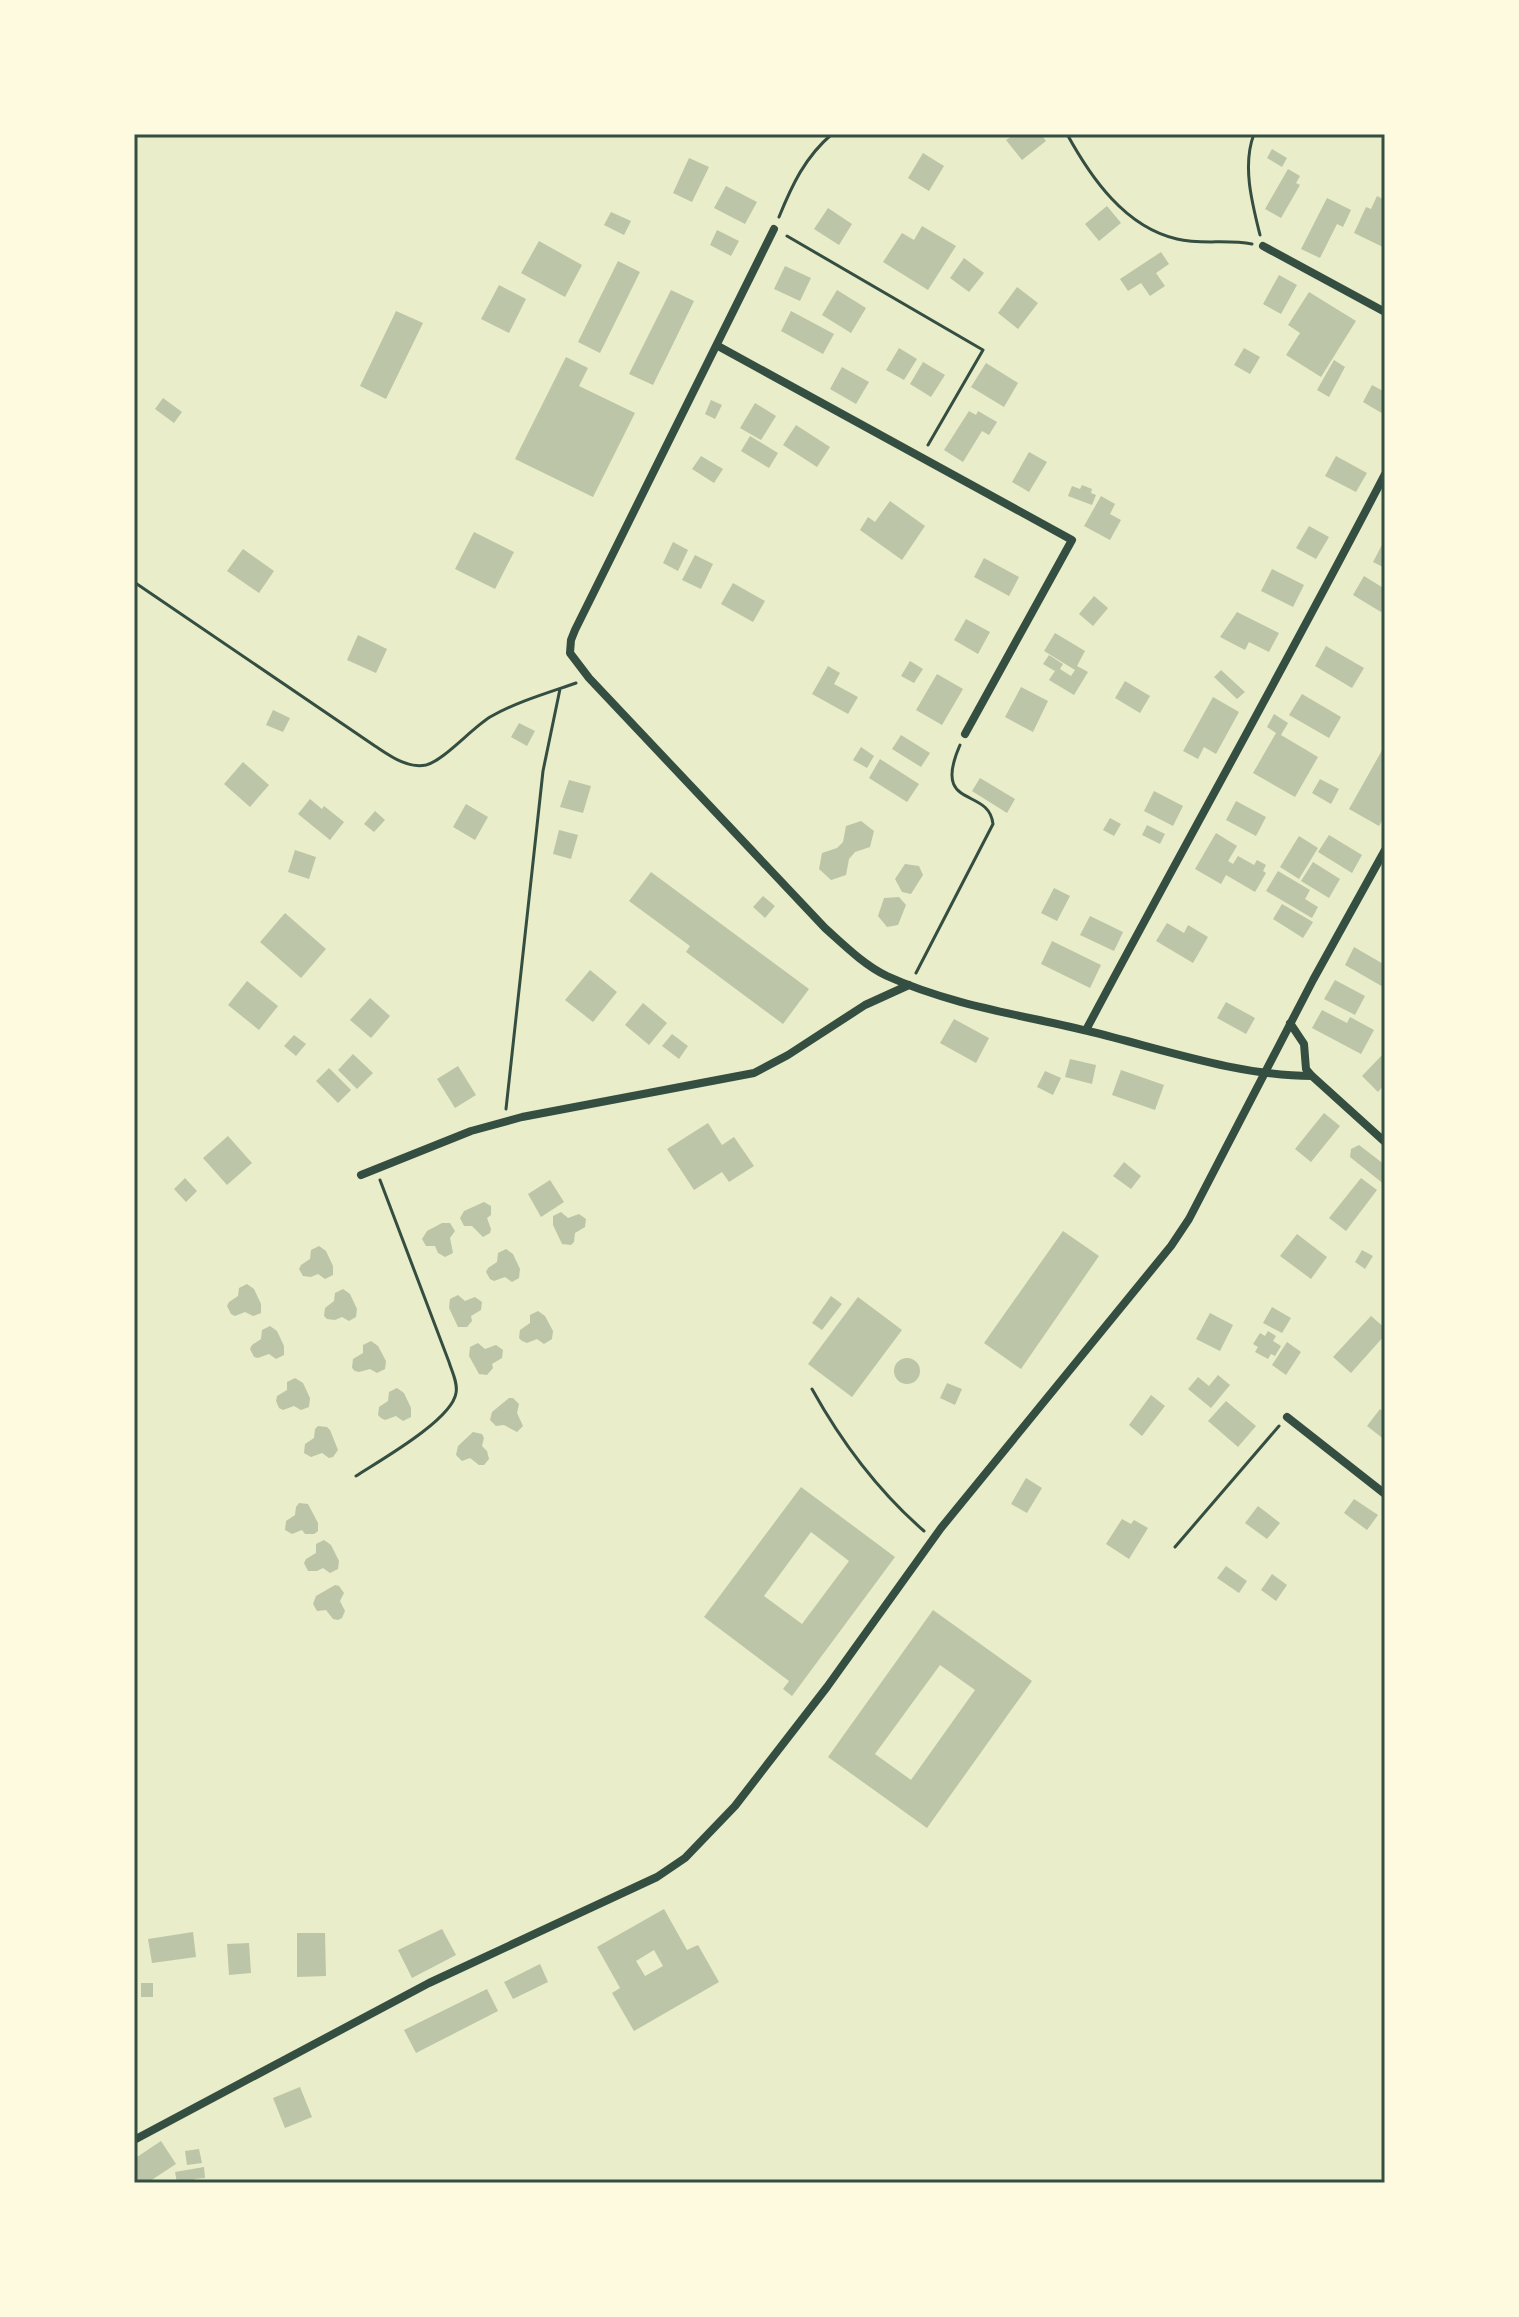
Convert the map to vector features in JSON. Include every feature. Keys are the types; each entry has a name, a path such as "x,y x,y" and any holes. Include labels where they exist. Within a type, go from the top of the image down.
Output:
{"street":[{"path":"774,229 571,640 570,653 589,678 825,928 864,962 884,974 984,1009 1086,1030 1263,1074 1312,1076"},
{"path":"1263,246 1385,312"},
{"path":"718,346 1072,540 965,734"},
{"path":"1086,1030 1385,474"},
{"path":"134,2140 415,1990 657,1877 685,1858 712,1832 764,1772 933,1539 1171,1246 1189,1219 1290,1023 1385,850"},
{"path":"361,1175 471,1131 505,1121 754,1073 788,1055 865,1005 909,985"},
{"path":"1290,1023 1304,1044 1306,1069 1385,1142"},
{"path":"1287,1417 1385,1494"}],"path":[{"path":"832,134 814,150 792,182 774,229 983,350 921,457"},
{"path":"1067,134 1110,199 1135,220 1178,240 1263,246 1253,206 1248,155 1254,134"},
{"path":"134,582 375,746 411,765 424,766 434,762 492,716 589,678"},
{"path":"505,1121 543,771 560,689"},
{"path":"909,985 993,824 988,812 954,788 951,782 955,757 965,734"},
{"path":"356,1476 440,1417 456,1395 449,1362 376,1169"},
{"path":"812,1389 833,1427 862,1467 907,1517 933,1539"},
{"path":"1175,1547 1287,1417"}],"building":[{"path":"1015,134 1041,134 1046,141 1022,160 1006,140"},
{"path":"1272,149 1287,158 1282,167 1267,158"},
{"path":"923,153 944,166 929,191 908,178"},
{"path":"689,158 709,167 692,202 673,193"},
{"path":"1288,169 1300,176 1296,183 1300,185 1281,218 1265,209"},
{"path":"726,186 757,202 745,224 714,208"},
{"path":"1377,196 1385,200 1385,248 1354,233 1366,207 1371,209"},
{"path":"1327,198 1351,210 1343,227 1337,224 1320,258 1301,249"},
{"path":"1107,206 1121,223 1099,241 1085,224"},
{"path":"828,208 852,224 839,245 814,229"},
{"path":"611,212 631,221 624,235 604,225"},
{"path":"922,226 956,246 928,290 883,262 902,233 914,240"},
{"path":"717,230 739,241 731,256 710,245"},
{"path":"539,241 582,265 565,297 521,273"},
{"path":"1161,252 1169,264 1156,273 1165,286 1150,296 1141,283 1128,291 1120,279"},
{"path":"964,258 984,273 969,292 950,278"},
{"path":"618,261 640,272 600,353 578,342"},
{"path":"785,266 811,278 800,301 774,289"},
{"path":"1279,275 1297,285 1281,314 1263,304"},
{"path":"499,285 526,299 509,333 481,319"},
{"path":"1017,287 1038,303 1018,329 998,313"},
{"path":"671,290 694,301 653,385 629,374"},
{"path":"837,290 866,308 851,333 822,315"},
{"path":"1309,292 1356,321 1321,377 1286,355 1300,333 1288,325"},
{"path":"396,311 423,323 386,399 360,386"},
{"path":"791,311 834,334 823,354 781,331"},
{"path":"899,348 917,359 904,380 886,370"},
{"path":"1244,348 1260,357 1250,374 1234,365"},
{"path":"566,357 588,368 579,386 635,413 593,497 515,459"},
{"path":"1334,360 1345,367 1329,397 1317,390"},
{"path":"923,362 945,375 931,397 910,384"},
{"path":"986,363 1018,383 1004,407 971,387"},
{"path":"842,367 869,382 856,404 830,389"},
{"path":"1372,385 1385,392 1385,415 1363,402"},
{"path":"163,398 182,412 174,423 155,409"},
{"path":"711,400 722,405 715,419 705,414"},
{"path":"755,403 776,416 761,440 740,428"},
{"path":"969,411 976,415 978,411 997,422 989,435 982,431 963,462 944,450"},
{"path":"796,425 830,447 817,467 783,445"},
{"path":"750,436 778,453 769,468 741,451"},
{"path":"1029,452 1047,462 1029,492 1012,482"},
{"path":"701,456 723,469 714,483 692,469"},
{"path":"1336,456 1367,473 1356,492 1325,476"},
{"path":"1082,485 1092,489 1091,493 1096,495 1092,505 1068,496 1072,486 1080,489"},
{"path":"1101,496 1115,504 1110,514 1121,520 1110,540 1084,526"},
{"path":"890,501 925,526 902,560 860,530 868,517 875,522"},
{"path":"1309,526 1329,537 1316,559 1296,548"},
{"path":"474,532 514,552 495,589 455,569"},
{"path":"1385,539 1385,568 1373,562"},
{"path":"673,542 688,550 678,571 663,563"},
{"path":"243,549 274,571 259,593 227,571"},
{"path":"695,555 713,564 701,589 682,580"},
{"path":"984,558 1019,577 1009,596 974,577"},
{"path":"1272,569 1304,585 1293,607 1261,591"},
{"path":"1364,576 1385,589 1385,605 1381,612 1353,595"},
{"path":"733,583 765,601 753,622 721,604"},
{"path":"1094,596 1108,608 1093,626 1079,614"},
{"path":"1237,612 1279,633 1269,652 1249,642 1245,650 1220,637"},
{"path":"966,619 990,632 978,654 954,640"},
{"path":"1055,633 1085,651 1077,666 1088,672 1074,695 1049,680 1055,671 1043,664 1049,655 1063,664 1060,669 1071,676 1075,670 1044,651"},
{"path":"358,635 387,649 376,673 347,660"},
{"path":"1326,646 1364,668 1352,688 1315,666"},
{"path":"910,661 923,669 914,683 901,676"},
{"path":"828,666 840,673 834,684 858,697 848,714 812,694"},
{"path":"1221,670 1245,692 1237,699 1214,677"},
{"path":"937,674 963,689 942,725 916,710"},
{"path":"1125,681 1150,696 1140,713 1115,698"},
{"path":"1021,687 1048,701 1033,732 1005,717"},
{"path":"1302,694 1341,717 1329,738 1289,715"},
{"path":"1213,697 1239,712 1216,754 1204,747 1198,759 1183,751"},
{"path":"273,710 290,718 283,732 266,725"},
{"path":"1274,714 1288,723 1281,735 1318,757 1295,797 1253,773 1276,733 1267,727"},
{"path":"519,723 535,731 527,746 511,737"},
{"path":"901,735 930,753 921,767 892,749"},
{"path":"1385,745 1385,815 1379,826 1349,809"},
{"path":"861,747 874,756 867,768 853,760"},
{"path":"880,759 919,784 907,802 869,778"},
{"path":"243,762 269,785 250,807 224,784"},
{"path":"980,778 1015,799 1007,813 972,791"},
{"path":"1320,779 1339,789 1331,804 1312,793"},
{"path":"569,780 591,786 583,813 560,807"},
{"path":"1154,791 1183,806 1173,826 1144,811"},
{"path":"310,799 344,822 330,840 298,814"},
{"path":"1236,801 1266,817 1256,836 1226,820"},
{"path":"466,804 488,817 475,840 453,827"},
{"path":"375,811 385,820 374,832 364,824"},
{"path":"1110,818 1121,824 1114,836 1103,830"},
{"path":"861,821 874,831 870,847 855,852 849,859 846,875 831,880 819,869 822,853 837,848 843,842 846,826"},
{"path":"1147,825 1165,834 1160,844 1142,835"},
{"path":"559,830 578,835 571,859 553,854"},
{"path":"1216,833 1237,846 1228,861 1233,864 1238,856 1254,865 1257,860 1266,865 1263,871 1266,873 1255,892 1226,875 1221,884 1195,869"},
{"path":"1329,835 1362,855 1352,873 1318,852"},
{"path":"1299,836 1318,848 1299,879 1280,867"},
{"path":"295,850 316,857 309,879 288,872"},
{"path":"1313,862 1340,879 1329,898 1301,881"},
{"path":"905,864 919,866 923,875 911,894 902,892 895,879"},
{"path":"1278,871 1310,890 1305,899 1318,907 1312,918 1266,891"},
{"path":"651,872 809,989 783,1024 686,952 690,946 629,901"},
{"path":"1054,888 1070,896 1057,921 1041,913"},
{"path":"763,896 775,906 765,918 753,907"},
{"path":"899,897 906,905 898,925 887,927 878,916 884,898"},
{"path":"1282,904 1313,922 1303,938 1273,919"},
{"path":"285,913 326,949 301,978 260,942"},
{"path":"1090,916 1123,932 1114,951 1080,935"},
{"path":"1167,923 1184,933 1188,925 1208,937 1193,963 1156,941"},
{"path":"1052,941 1101,965 1090,988 1041,964"},
{"path":"1354,947 1385,965 1385,988 1345,965"},
{"path":"590,970 617,992 593,1022 565,1000"},
{"path":"1335,980 1365,996 1355,1015 1324,999"},
{"path":"247,981 278,1006 259,1030 228,1005"},
{"path":"370,998 390,1016 371,1038 350,1020"},
{"path":"1226,1002 1255,1018 1246,1034 1217,1018"},
{"path":"643,1003 667,1023 649,1045 625,1025"},
{"path":"1322,1010 1347,1023 1350,1017 1374,1030 1361,1054 1312,1028"},
{"path":"954,1019 989,1038 976,1063 940,1043"},
{"path":"672,1034 688,1046 679,1059 662,1046"},
{"path":"294,1035 306,1044 296,1056 284,1046"},
{"path":"353,1054 373,1073 357,1089 338,1070"},
{"path":"1383,1054 1385,1084 1378,1092 1362,1076"},
{"path":"1070,1059 1096,1065 1092,1084 1065,1077"},
{"path":"458,1066 476,1095 455,1108 437,1079"},
{"path":"329,1068 351,1090 338,1103 316,1081"},
{"path":"1121,1070 1164,1085 1155,1110 1112,1095"},
{"path":"1045,1071 1061,1078 1053,1095 1037,1087"},
{"path":"1324,1113 1340,1126 1311,1162 1295,1149"},
{"path":"708,1123 722,1145 734,1137 754,1166 729,1182 722,1172 694,1190 667,1149"},
{"path":"228,1136 252,1163 227,1185 203,1158"},
{"path":"1359,1145 1385,1165 1385,1185 1350,1157 1351,1149"},
{"path":"1124,1162 1141,1176 1131,1189 1113,1176"},
{"path":"185,1178 197,1191 186,1202 174,1189"},
{"path":"1361,1178 1377,1190 1346,1231 1329,1218"},
{"path":"550,1180 564,1202 541,1217 528,1194"},
{"path":"484,1202 491,1206 491,1215 487,1218 491,1229 483,1237 472,1226 464,1226 460,1218 464,1211"},
{"path":"561,1212 568,1218 579,1214 586,1219 585,1227 575,1233 571,1245 562,1244 553,1225 553,1216"},
{"path":"442,1223 450,1223 455,1231 450,1238 453,1253 445,1257 438,1253 435,1246 426,1246 422,1239 427,1231"},
{"path":"1063,1231 1099,1256 1021,1369 984,1343"},
{"path":"1297,1234 1327,1257 1311,1279 1280,1256"},
{"path":"319,1246 326,1251 333,1266 333,1275 325,1279 318,1274 303,1276 299,1269 301,1265 310,1259 311,1250"},
{"path":"506,1249 513,1254 520,1269 519,1278 512,1282 505,1277 494,1281 486,1272 497,1262 498,1253"},
{"path":"1362,1250 1373,1256 1365,1269 1355,1262"},
{"path":"247,1284 254,1289 261,1304 261,1313 253,1316 245,1312 235,1316 227,1306 238,1296 239,1288"},
{"path":"343,1289 350,1294 357,1309 356,1317 349,1321 342,1317 327,1319 324,1316 325,1308 334,1301 335,1293"},
{"path":"458,1295 465,1301 475,1297 482,1302 481,1310 471,1316 472,1321 467,1327 458,1327 449,1308 450,1299"},
{"path":"831,1296 842,1304 822,1330 812,1323"},
{"path":"858,1297 902,1330 852,1397 808,1364"},
{"path":"1272,1307 1291,1318 1282,1333 1263,1323"},
{"path":"538,1311 545,1316 553,1331 552,1339 544,1344 537,1339 527,1343 522,1341 519,1338 520,1330 530,1323 530,1315"},
{"path":"1210,1313 1233,1325 1220,1351 1196,1339"},
{"path":"1371,1316 1385,1328 1385,1335 1351,1373 1333,1357"},
{"path":"270,1326 277,1331 284,1346 284,1355 276,1359 269,1354 254,1357 250,1349 252,1345 261,1339 262,1330"},
{"path":"1268,1331 1276,1336 1273,1341 1281,1346 1275,1356 1271,1354 1268,1359 1255,1352 1258,1347 1253,1344 1260,1333 1265,1336"},
{"path":"371,1341 378,1346 386,1361 385,1369 377,1373 370,1369 355,1371 352,1368 353,1359 363,1353 363,1345"},
{"path":"1287,1342 1301,1352 1286,1375 1272,1365"},
{"path":"478,1343 485,1349 496,1345 503,1350 502,1358 492,1364 493,1368 487,1375 479,1374 469,1356 470,1347"},
{"path":"907,1358 916,1362 920,1371 916,1380 907,1384 898,1380 894,1371 898,1362"},
{"path":"1218,1375 1230,1385 1211,1408 1188,1389 1198,1377 1209,1386"},
{"path":"295,1378 303,1383 310,1398 309,1407 301,1410 294,1406 283,1410 276,1401 277,1396 287,1390 287,1382"},
{"path":"947,1383 962,1389 955,1405 940,1398"},
{"path":"397,1388 404,1393 411,1408 411,1417 403,1421 396,1416 385,1420 378,1415 379,1407 388,1401 389,1392"},
{"path":"1151,1395 1165,1406 1142,1436 1129,1425"},
{"path":"509,1398 519,1404 517,1413 523,1426 517,1432 504,1425 496,1426 490,1420 492,1412"},
{"path":"1226,1401 1256,1426 1238,1447 1208,1421"},
{"path":"1380,1409 1385,1413 1385,1440 1367,1426"},
{"path":"318,1426 330,1430 338,1450 333,1457 322,1453 311,1457 304,1453 305,1444 314,1438"},
{"path":"473,1432 482,1434 484,1438 482,1446 489,1459 484,1465 470,1458 462,1461 456,1455 458,1446"},
{"path":"1026,1478 1042,1488 1027,1513 1011,1504"},
{"path":"801,1487 895,1557 792,1696 783,1689 789,1681 704,1617","holes":["811,1532 849,1561 802,1624 764,1596"]},
{"path":"1354,1499 1378,1515 1367,1530 1344,1513"},
{"path":"299,1503 308,1504 318,1523 318,1531 314,1534 305,1534 302,1530 292,1534 285,1530 286,1521 295,1515"},
{"path":"1258,1506 1280,1523 1267,1539 1245,1523"},
{"path":"1122,1519 1131,1524 1134,1520 1148,1528 1129,1559 1106,1544"},
{"path":"324,1540 331,1545 339,1561 338,1569 330,1573 323,1568 308,1571 304,1563 306,1559 316,1553 316,1544"},
{"path":"1226,1566 1247,1581 1239,1593 1217,1578"},
{"path":"1272,1574 1287,1585 1276,1601 1261,1590"},
{"path":"335,1585 344,1593 340,1601 345,1611 338,1620 333,1619 326,1610 317,1611 313,1604 316,1596"},
{"path":"933,1610 1032,1681 927,1828 828,1757","holes":["940,1665 975,1690 911,1780 875,1754"]},
{"path":"664,1909 687,1950 698,1945 719,1982 634,2031 612,1993 620,1988 597,1947","holes":["654,1950 663,1966 645,1976 636,1961"]},
{"path":"442,1929 456,1955 412,1978 398,1950"},
{"path":"193,1932 196,1957 152,1963 148,1939"},
{"path":"297,1933 325,1933 326,1976 297,1977"},
{"path":"249,1943 251,1973 229,1975 227,1944"},
{"path":"540,1964 548,1982 513,1999 504,1982"},
{"path":"141,1983 153,1983 153,1997 141,1997"},
{"path":"487,1989 498,2011 416,2053 404,2030"},
{"path":"300,2087 312,2117 285,2128 273,2098"},
{"path":"161,2141 176,2164 147,2183 139,2183 134,2176 134,2159"},
{"path":"199,2149 202,2163 187,2165 185,2151"},
{"path":"204,2167 205,2178 194,2179 195,2183 177,2183 175,2172"}]}
